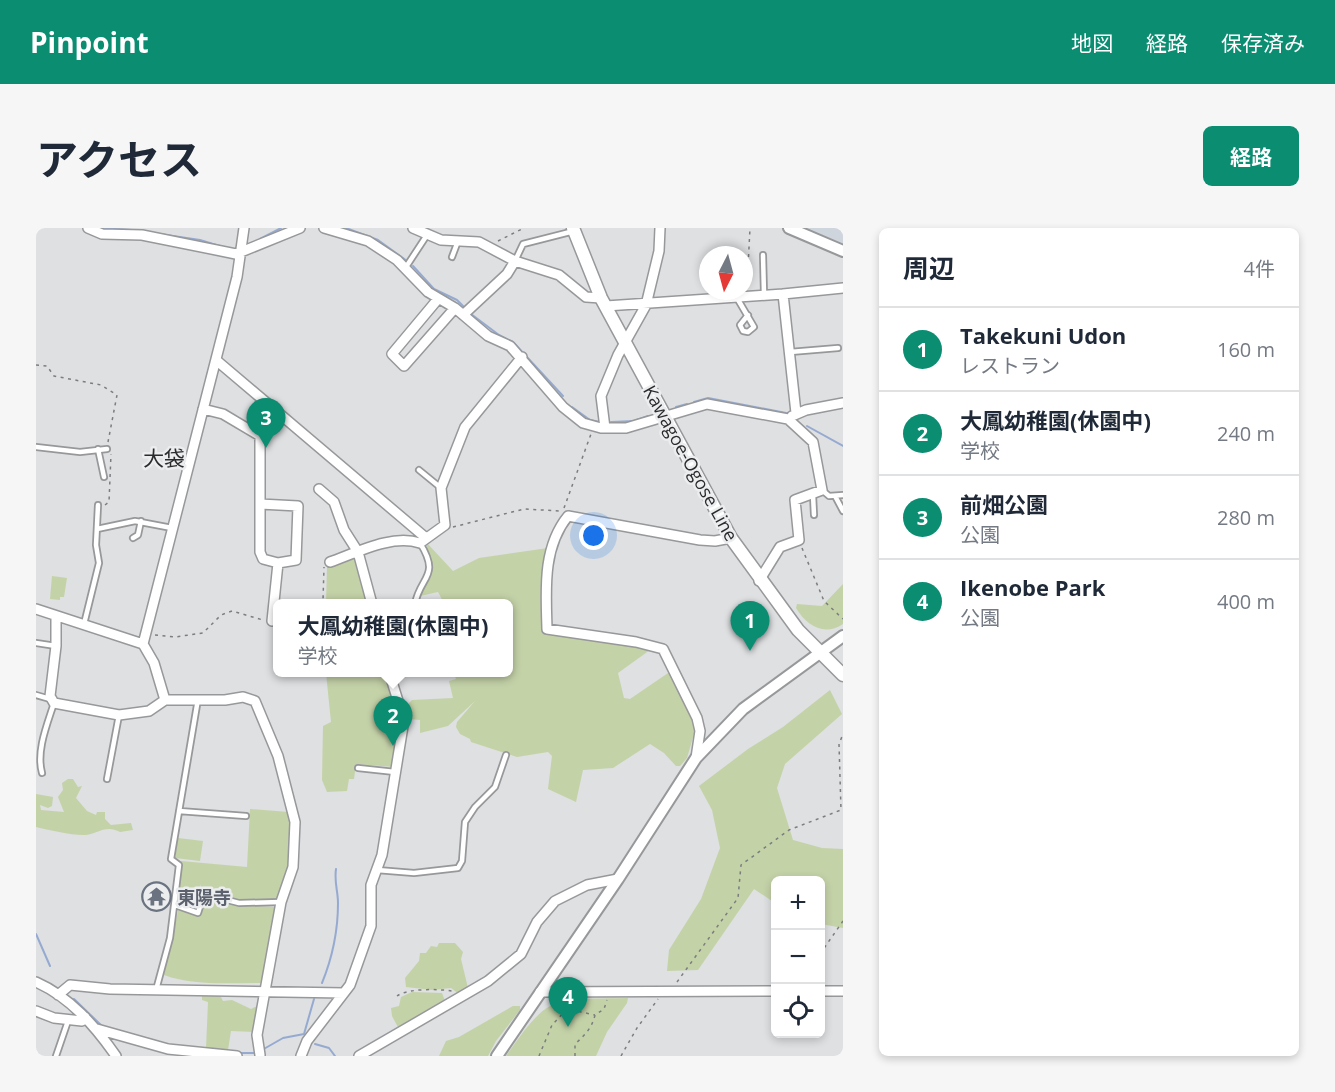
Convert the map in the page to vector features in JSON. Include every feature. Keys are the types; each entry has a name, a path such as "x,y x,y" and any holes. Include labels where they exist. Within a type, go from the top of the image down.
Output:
{"main road":[{"name":"Kawagoe-Ogose Line","path":"573,229 603,302 731,538 759,581 819,653 843,675"}],"street":[{"path":"88,228 102,234 142,235 198,244 229,253 241,253 297,228"},
{"path":"143,644 216,360 241,253 244,228"},
{"path":"324,228 368,241 406,267 428,292 456,308 488,336 510,346 571,415 594,428 626,428 707,404 792,416 843,403"},
{"path":"413,228 427,235 458,241 473,241 487,246 515,261 559,275 586,297 603,302 646,304 699,299"},
{"path":"605,428 601,396 646,304 659,251 660,228"},
{"path":"789,228 843,251"},
{"path":"464,315 507,274 515,261"},
{"path":"753,295 843,288"},
{"path":"759,581 780,547 799,540 795,500 822,490 813,442 792,416 783,294"},
{"path":"438,299 392,354 404,366 456,308"},
{"path":"330,562 400,539 423,540 443,529 446,522 441,488 467,424 522,357"},
{"path":"216,360 423,540"},
{"path":"203,409 223,414 260,436 260,504 260,552 262,559 278,563 298,559 298,506 260,504"},
{"path":"319,489 334,501 344,530 358,552 371,599"},
{"path":"696,758 700,731 697,718 663,649 636,642 547,629 547,569 554,544 568,516 700,540 715,542 731,538"},
{"path":"274,599 278,563"},
{"path":"36,609 143,644 154,663 165,700"},
{"path":"272,621 273,611"},
{"path":"56,616 52,701 119,715 149,711 165,700 225,700 249,697 255,701 268,729 295,822 293,867 281,902 257,1035 258,1056 270,1056"},
{"path":"497,1056 618,879 696,758 743,709 843,636"},
{"path":"301,1056 307,1041 344,993 368,938 372,915 371,885 382,855 404,720 391,677"},
{"path":"359,1056 488,981 521,954 537,922 555,900 587,885 618,879"},
{"path":"36,982 58,994 85,1017 97,1029 116,1056"},
{"path":"58,994 70,985 156,990 344,993"},
{"path":"540,992 771,991"},
{"path":"825,991 843,991"},
{"path":"36,1011 68,1021 82,1021 85,1017"},
{"path":"97,1029 168,1048 237,1056"}],"lane":[{"path":"515,261 523,244 573,229"},
{"path":"406,267 427,235"},
{"path":"452,257 458,241"},
{"path":"763,255 764,294"},
{"path":"739,300 748,315"},
{"path":"789,352 838,348"},
{"path":"36,447 80,452 108,450"},
{"path":"99,449 104,477"},
{"path":"419,470 441,488"},
{"path":"822,490 829,496 843,495"},
{"path":"813,495 814,515"},
{"path":"835,495 843,511"},
{"path":"84,624 99,563 96,545 98,505"},
{"path":"97,529 141,521 172,528"},
{"path":"133,538 138,535 141,521"},
{"path":"417,599 429,573 423,540"},
{"path":"36,644 56,646"},
{"path":"36,695 52,701 38,750 37,758 42,773"},
{"path":"156,990 170,938 179,865 171,859 198,699"},
{"path":"107,779 119,715"},
{"path":"377,870 414,873 458,868 462,861 465,822 475,807 495,787 506,755"},
{"path":"358,768 395,772"},
{"path":"179,811 246,816"},
{"path":"174,904 198,913 204,894 239,903 281,902"},
{"path":"56,1056 68,1021"}],"path":[{"path":"487,246 524,228"},
{"path":"748,246 750,228"},
{"path":"36,365 47,366 54,376 101,386 117,395 108,450 110,502 107,506 98,505"},
{"path":"443,529 524,509 549,509 563,512 594,428"},
{"path":"799,540 824,601 843,619"},
{"path":"323,599 324,566 330,562"},
{"path":"145,634 175,637 203,633 221,615 232,611 272,621"},
{"path":"621,1056 738,898 741,865 789,830 841,810 839,744 843,734"},
{"path":"825,947 843,921"},
{"path":"397,996 406,991 445,990 453,991 458,999"},
{"path":"574,1056 575,1044 592,1025 595,1015 604,1009 611,991"},
{"path":"539,1056 552,1025 567,1009 595,1015"}],"shaded area":[{"path":"801,228 843,228 843,246"}],"green space":[{"path":"426,542 453,571 479,558 548,548 541,597 544,633 634,645 650,650 618,673 624,698 630,699 671,671 696,727 687,758 680,766 676,766 664,753 650,744 613,768 583,770 576,802 548,789 552,756 548,752 517,757 471,742 470,739 460,734 456,727 457,722 475,701 448,726 420,733 420,720 408,719 406,706 412,700 453,698 449,681 456,679 455,677 513,677 513,599 442,599 438,592 420,596 418,594 425,585 425,570 429,560"},
{"path":"355,558 368,599 326,599 327,567"},
{"path":"52,576 67,578 64,597 60,597 60,600 50,599"},
{"path":"843,584 843,624 836,628 822,629 810,624 796,608 797,604 822,606"},
{"path":"326,677 384,677 400,720 394,767 356,764 354,779 349,779 347,791 327,792 322,780 323,726 331,722"},
{"path":"830,690 842,714 785,764 777,788 793,840 822,848 843,849 843,928 825,925 825,876 771,876 771,900 754,889 698,970 667,971 669,950 701,899 720,848 712,810 699,786 748,749 783,727"},
{"path":"73,779 78,787 82,786 76,798 87,811 96,815 97,812 105,812 105,819 111,825 131,823 133,830 120,832 106,829 81,835 36,827 36,794 53,797 52,806 48,808 40,805 41,810 64,812 58,797 63,790 62,783"},
{"path":"250,809 289,812 292,833 290,855 280,897 261,901 240,900 201,891 201,884 196,907 180,904 177,900 181,861 247,867"},
{"path":"178,838 203,841 200,861 175,858"},
{"path":"207,897 242,905 276,907 265,979 260,983 187,981 164,975 179,909 200,916"},
{"path":"439,943 455,943 463,952 461,959 468,988 459,994 451,988 432,990 406,987 405,978 419,961 420,953 426,953 431,946 437,947"},
{"path":"412,992 442,993 445,1001 399,1029 392,1016 391,1008 399,1006 401,997"},
{"path":"202,994 220,995 223,1001 232,1000 251,1009 261,1004 255,1032 231,1031 228,1050 206,1048 208,1002 202,1000"},
{"path":"628,998 607,1032 596,1056 506,1056 534,1020 556,1003 568,1000"},
{"path":"513,1006 520,1006 520,1010 496,1041 488,1056 439,1056 446,1041 459,1037"}],"waterway":[{"path":"99,228 132,230"},
{"path":"260,239 281,228"},
{"path":"346,228 378,240 407,261"},
{"path":"153,233 200,240 223,247"},
{"path":"413,266 434,289 457,300 465,308"},
{"path":"471,314 499,335 513,342 563,396"},
{"path":"694,402 708,398 786,413"},
{"path":"676,407 687,404"},
{"path":"572,407 590,420 600,422"},
{"path":"611,422 634,421 648,416"},
{"path":"807,426 843,446"},
{"path":"322,983 336,934 338,903 336,869"},
{"path":"36,934 50,966"},
{"path":"74,999 103,1027"},
{"path":"262,1050 283,1038 304,1034 314,999"},
{"path":"315,1044 329,1048 335,1056"},
{"path":"238,1053 256,1053"}],"place":[{"name":"前畑公園","path":"266,448"},
{"name":"Takekuni Udon","path":"750,651"},
{"name":"大鳳幼稚園(休園中)","path":"393,746"},
{"name":"東陽寺","path":"156,897"},
{"name":"Ikenobe Park","path":"568,1027"}],"district":[{"name":"大袋","path":"164,458"}]}
